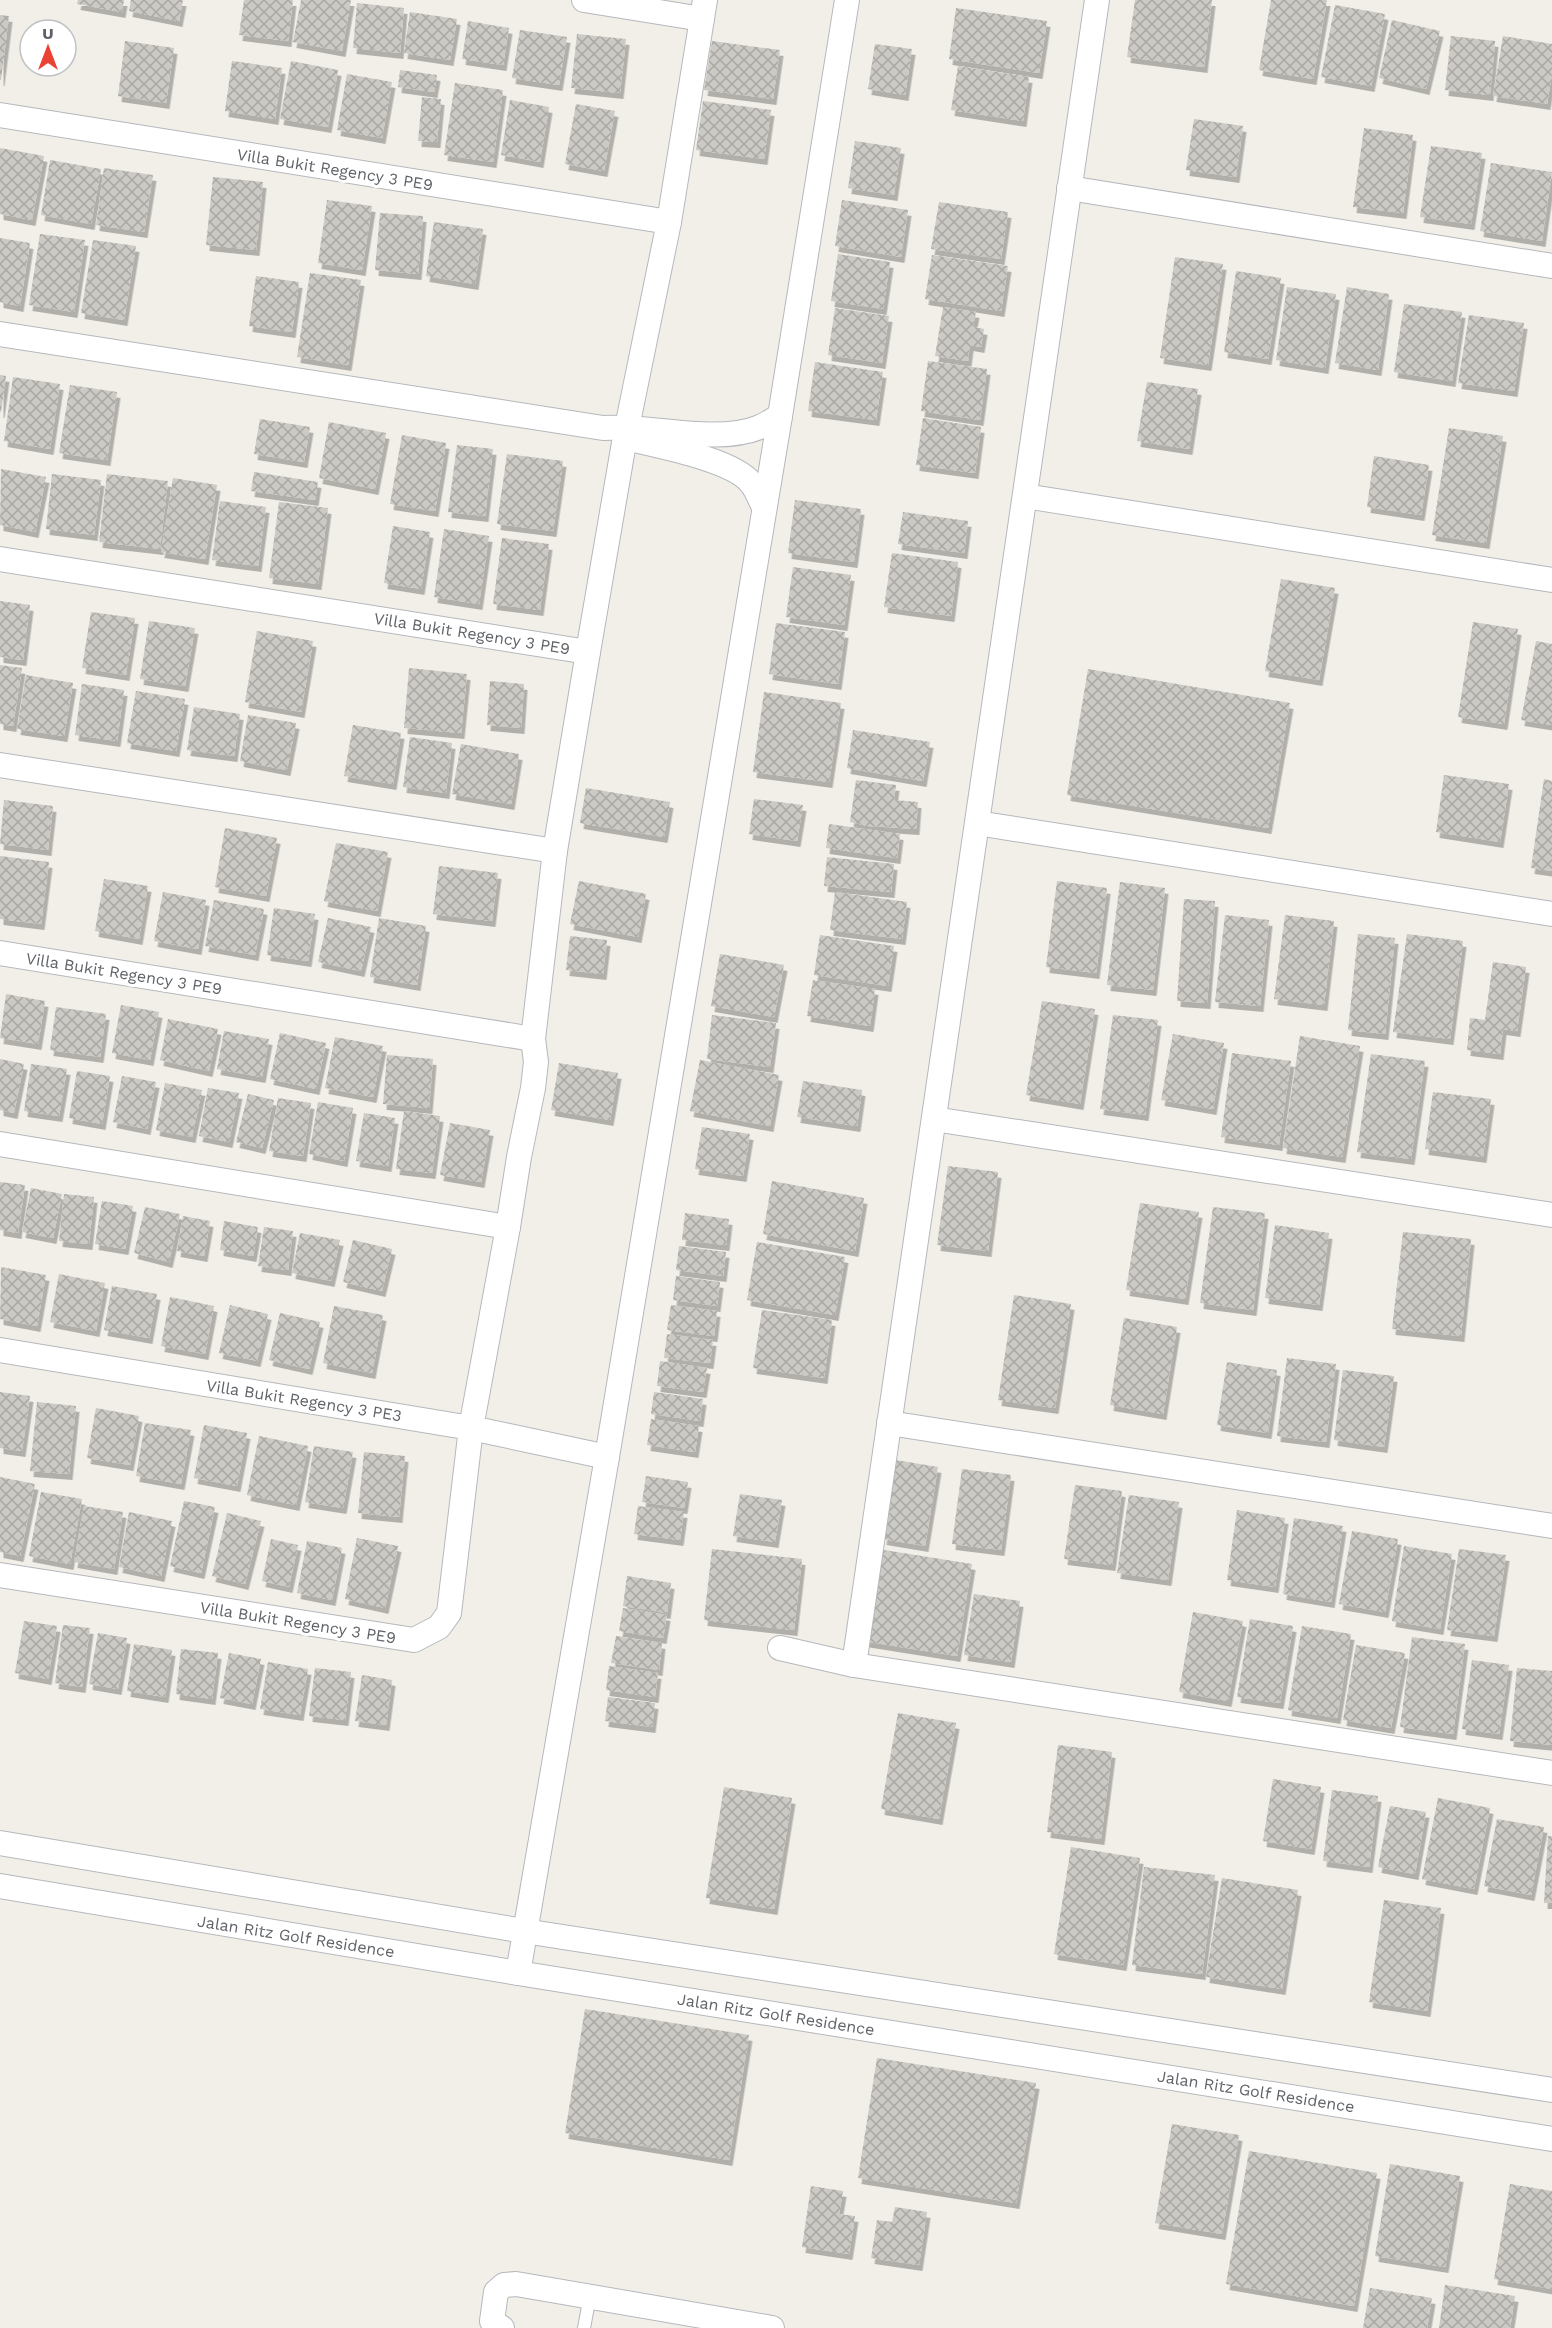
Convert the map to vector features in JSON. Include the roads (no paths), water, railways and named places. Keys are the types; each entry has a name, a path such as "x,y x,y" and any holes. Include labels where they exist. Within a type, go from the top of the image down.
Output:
{"street":[{"name":"Villa Bukit Regency 3 PE9","path":"0,1575 414,1640 439,1627 449,1613 471,1428 533,1089 536,1062 533,1039 555,851 626,432 669,222 703,9 584,0"},
{"path":"518,1972 607,1457 847,0"},
{"path":"854,1665 1097,0"},
{"name":"Villa Bukit Regency 3 PE9","path":"0,115 669,222"},
{"path":"1069,188 1552,266"},
{"path":"0,334 626,432 738,472 751,482 764,507"},
{"path":"626,432 737,432 760,427 780,416"},
{"path":"1024,496 1552,580"},
{"name":"Villa Bukit Regency 3 PE9","path":"0,559 588,652"},
{"path":"0,765 555,851"},
{"path":"977,823 1552,914"},
{"name":"Villa Bukit Regency 3 PE9","path":"0,953 533,1039"},
{"path":"934,1119 1552,1215"},
{"path":"0,1144 508,1227"},
{"name":"Villa Bukit Regency 3 PE3","path":"0,1350 471,1428 607,1457"},
{"path":"889,1423 1552,1526"},
{"path":"780,1647 854,1665 1552,1773"},
{"path":"0,1843 524,1931 1552,2090"},
{"name":"Jalan Ritz Golf Residence","path":"0,1886 1552,2139"},
{"path":"502,2328 492,2321 496,2292 504,2285 516,2284 772,2328"}],"lane":[{"path":"584,2328 590,2296"}]}
